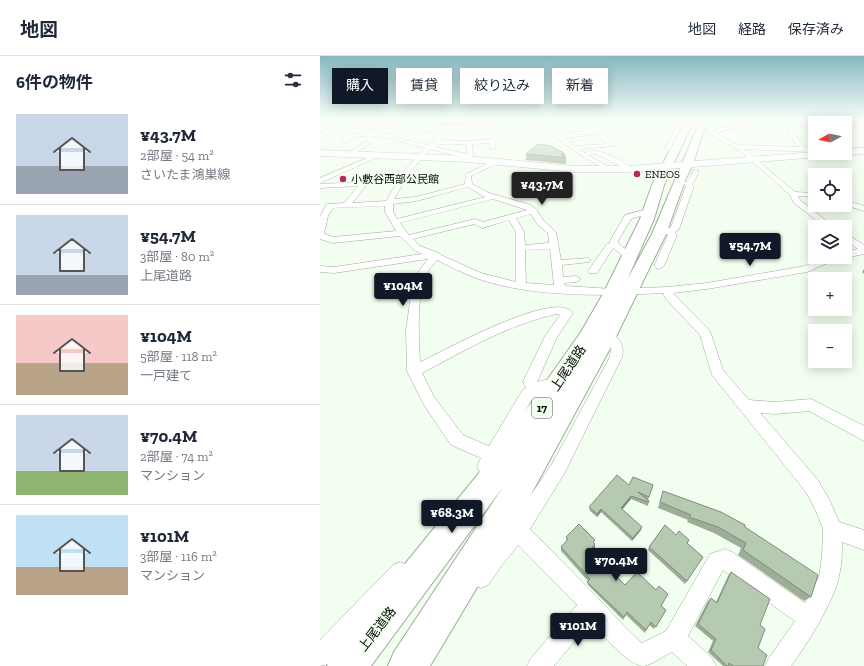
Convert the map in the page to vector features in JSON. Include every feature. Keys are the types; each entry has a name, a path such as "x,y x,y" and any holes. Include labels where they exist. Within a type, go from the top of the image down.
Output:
{"highway":[{"name":"上尾道路","path":"408,666 504,513 608,335 622,291 622,251 651,210 658,185 678,164 686,149"},
{"name":"上尾道路","path":"347,666 485,488 530,425 590,336 664,233 678,164"}],"main road":[{"path":"852,152 864,151"},
{"path":"320,153 467,158 573,169 611,170 752,159 808,152"}],"street":[{"path":"350,154 357,149"},
{"path":"427,149 407,171 389,202 389,212 394,222 404,235 417,248 436,255 477,275 521,286 559,285 622,291 667,290 708,286 807,269 818,264"},
{"path":"438,149 467,158 470,155 470,149"},
{"path":"577,149 611,170"},
{"path":"741,149 746,152 752,159 793,194 797,201 821,220"},
{"path":"773,149 808,152"},
{"path":"582,154 598,152 629,169"},
{"path":"320,181 379,155"},
{"path":"469,185 468,175 498,161"},
{"path":"320,186 364,183 346,205"},
{"path":"533,211 482,225 475,221 404,235 333,240 320,235 324,216 330,206 389,202 419,198 469,185 484,194 524,205 533,211 540,222 552,232 559,285"},
{"path":"793,194 808,195"},
{"path":"394,222 494,197"},
{"path":"466,204 481,217 524,205"},
{"path":"852,204 864,208"},
{"path":"510,217 520,232 521,286"},
{"path":"659,266 673,234 664,233"},
{"path":"852,241 864,250"},
{"path":"520,248 553,246"},
{"path":"593,271 610,246 622,251"},
{"path":"852,253 864,250"},
{"path":"320,269 334,270 436,255"},
{"path":"436,255 421,275 417,287 412,331 414,372 429,401 457,440 493,455"},
{"path":"556,263 586,260"},
{"path":"559,285 576,279"},
{"path":"667,290 670,296 706,334 717,372 812,486 824,507 832,529 832,558 829,577 823,592 798,638 777,666"},
{"path":"414,372 508,324 534,315 558,310 567,313 551,336 542,353 530,382 533,389"},
{"path":"426,666 495,558 518,531 558,469 616,357 618,348 616,343 608,335"},
{"path":"320,656 391,582 431,537 493,455 527,395 533,389 558,382"},
{"path":"745,406 775,408 811,405 864,434"},
{"path":"832,529 864,540"},
{"path":"518,531 591,605 618,637 640,656 674,639 717,560 725,559 808,618"},
{"path":"539,666 591,605"},
{"path":"674,639 704,666"}],"building":[{"path":"531,149 557,149 565,154 561,155 566,158 526,154"},
{"path":"617,475 629,485 633,477 653,485 649,497 638,492 649,502 631,496 621,508 642,527 633,538 601,509 597,514 589,507"},
{"path":"663,491 721,512 745,525 745,527 818,575 811,597 743,550 746,543 718,527 689,517 691,515 660,502"},
{"path":"579,524 595,540 593,542 595,544 592,548 597,553 595,556 625,585 637,572 656,590 659,586 668,594 661,606 666,610 656,627 651,622 646,630 627,612 624,617 587,582 590,579 561,547 568,539 566,537"},
{"path":"665,525 676,535 679,531 689,540 687,543 703,557 687,581 649,547"},
{"path":"731,572 770,599 760,625 765,629 758,648 767,655 763,666 733,666 729,663 727,666 711,650 716,639 698,624 711,598 717,603"}],"place":[{"name":"ENEOS","path":"637,174"},
{"name":"小敷谷西部公民館","path":"343,179"}]}
